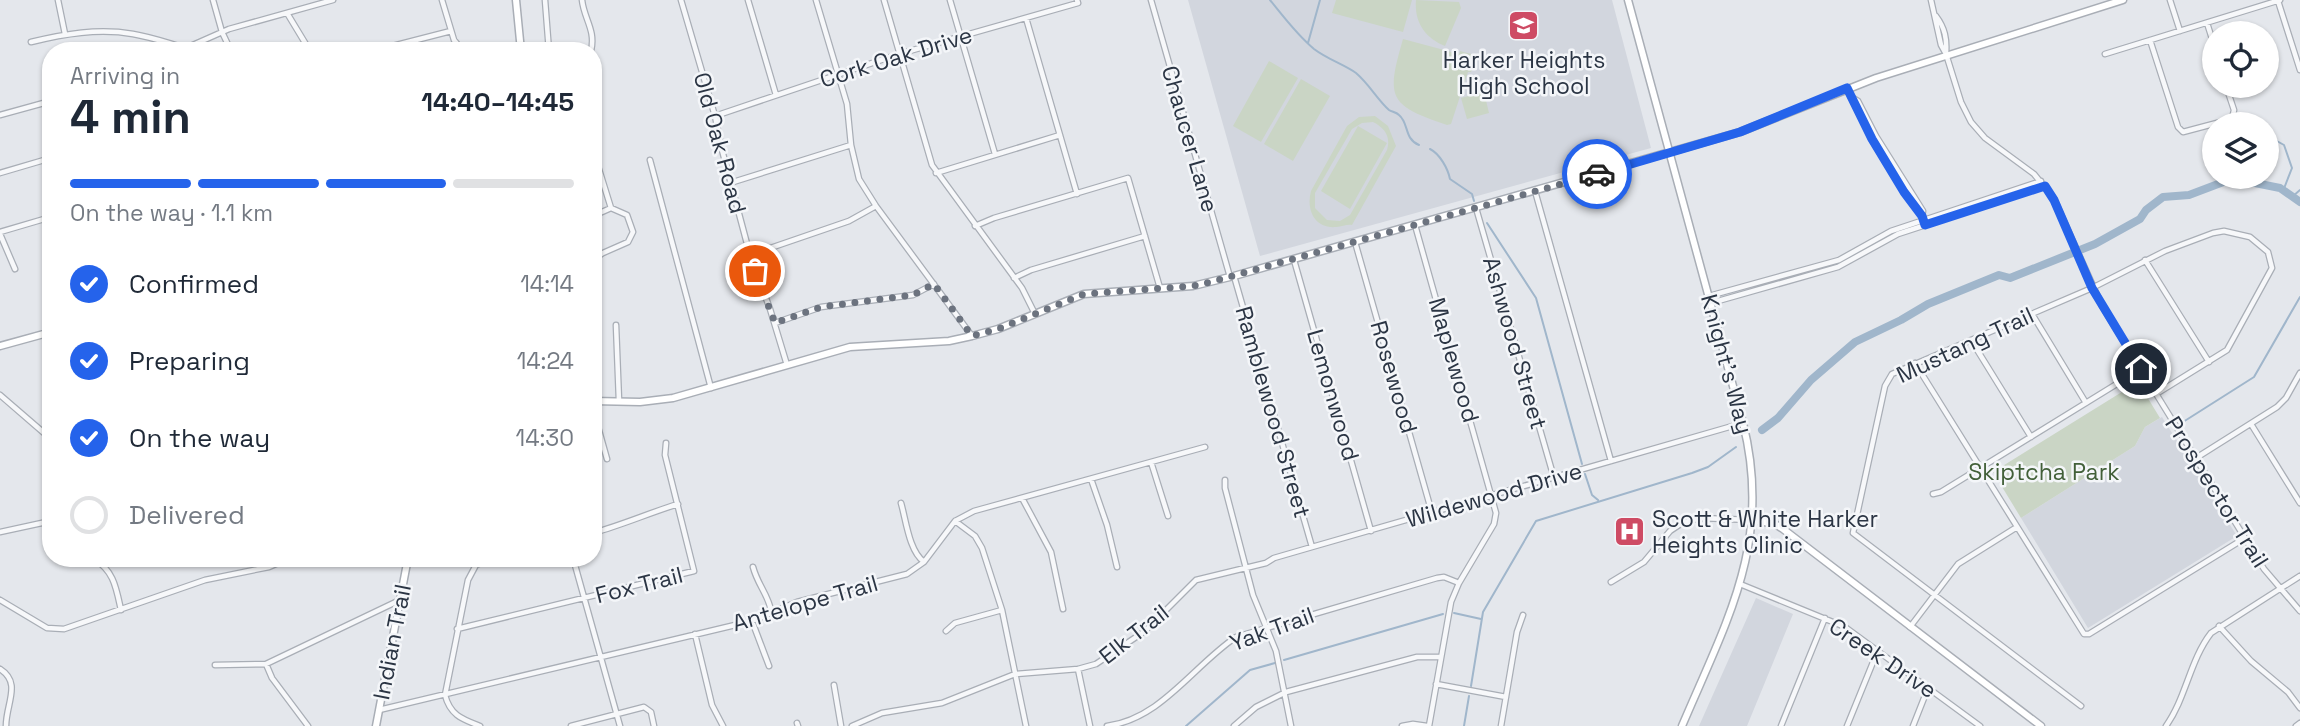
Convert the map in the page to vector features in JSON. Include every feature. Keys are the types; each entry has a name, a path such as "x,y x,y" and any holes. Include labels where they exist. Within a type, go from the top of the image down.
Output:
{"street":[{"path":"58,0 65,34"},
{"path":"213,0 227,42"},
{"path":"201,42 222,32 333,0"},
{"path":"442,0 456,42"},
{"path":"516,0 520,42"},
{"path":"545,0 548,42"},
{"path":"582,0 593,31 592,42"},
{"name":"Old Oak Road","path":"681,0 715,116 750,255 787,365"},
{"path":"748,0 776,95"},
{"path":"816,0 847,104 850,145 859,179 972,336"},
{"path":"884,0 929,158 936,173 1027,296 1035,314"},
{"path":"950,0 995,154"},
{"name":"Chaucer Lane","path":"1150,0 1232,277"},
{"name":"Knight's Way","path":"1628,0 1743,423 1753,479 1753,520 1740,584 1682,726"},
{"name":"Prospector Trail","path":"1931,0 1942,25 1961,102 1977,129 1985,138 2025,166 2054,200 2092,288 2245,538 2279,589 2300,611"},
{"path":"602,401 654,401 711,388 830,351 859,345 949,341 972,336 998,329 1084,294 1193,286 1232,277 1740,132 1847,88 2123,0"},
{"path":"2170,0 2180,31"},
{"path":"2213,21 2279,0 2300,69"},
{"name":"Cork Oak Drive","path":"715,116 899,54 1077,1"},
{"path":"287,13 305,42"},
{"path":"1026,18 1077,194"},
{"path":"2105,54 2202,24"},
{"path":"408,42 451,31"},
{"path":"30,42 65,34 96,32 133,34 161,42"},
{"path":"2150,40 2178,127 2183,132 2232,119 2234,110 2230,98"},
{"path":"1847,88 1872,139 1924,220"},
{"path":"0,115 42,103"},
{"path":"936,173 1060,135"},
{"path":"730,183 850,145"},
{"path":"650,160 711,388"},
{"path":"0,173 42,161"},
{"path":"975,226 993,218 1128,178 1160,288"},
{"path":"602,179 611,208"},
{"path":"1710,299 1750,292 1780,280 1845,264 1924,220 2043,184"},
{"path":"1535,191 1611,461"},
{"path":"750,255 849,221 876,205"},
{"path":"602,212 611,208 621,211 631,220 633,232 631,238 620,247 602,254"},
{"name":"Ashwood Street","path":"1476,208 1554,478"},
{"path":"15,269 0,233 42,219"},
{"name":"Maplewood","path":"1415,225 1496,513 1494,524 1459,583 1451,603 1428,726"},
{"name":"Mustang Trail","path":"2081,706 1856,537 1852,529 1885,386 1892,374 2092,288 2145,260 2213,233 2224,232 2250,237 2268,252 2272,268 2227,350 2156,394"},
{"path":"1014,278 1031,270 1145,236"},
{"name":"Rosewood","path":"1355,242 1432,513"},
{"name":"Lemonwood","path":"1294,260 1371,531"},
{"path":"2145,260 2209,362"},
{"name":"Ramblewood Street","path":"1232,277 1312,547"},
{"path":"1710,299 1748,285 1780,280"},
{"path":"775,323 821,307 913,295 934,284"},
{"path":"1748,285 1750,292"},
{"path":"2032,314 2086,403"},
{"path":"616,325 619,401"},
{"path":"0,346 42,334"},
{"path":"1971,340 2031,437"},
{"path":"1915,363 2086,634 2245,538"},
{"path":"1933,494 1941,492 2141,369"},
{"path":"2196,458 2282,402 2300,373"},
{"path":"0,395 42,431"},
{"name":"Wildewood Drive","path":"1246,567 1743,423"},
{"path":"2251,424 2300,503"},
{"path":"602,441 607,459"},
{"name":"Fox Trail","path":"457,629 694,571 665,455 666,443"},
{"path":"1026,726 1002,610 978,540 955,521 974,511 1206,447"},
{"path":"1151,462 1168,516"},
{"path":"1091,479 1107,525 1117,566"},
{"path":"1225,480 1253,595 1276,651 1291,726"},
{"path":"1022,498 1051,552 1063,610"},
{"path":"901,503 914,549 919,559 924,562"},
{"path":"602,531 678,504"},
{"path":"1611,582 1644,562 1670,531 1682,523 1700,518 1753,520 1775,524 2041,726"},
{"name":"Antelope Trail","path":"379,710 752,621 797,602 907,574 924,562 955,521"},
{"path":"0,532 42,523"},
{"path":"1910,628 1963,560 2017,527"},
{"path":"105,567 114,578 121,610"},
{"path":"0,600 55,630 79,625 205,580 269,567"},
{"name":"Indian Trail","path":"376,726 406,567"},
{"path":"476,567 471,572 457,629 445,695 455,715 480,726"},
{"path":"575,567 620,726"},
{"path":"753,567 758,583 769,597 772,614"},
{"name":"Elk Trail","path":"852,726 883,713 942,703 1015,674 1078,669 1104,660 1145,631 1173,605 1189,584 1246,567"},
{"path":"2166,726 2177,708 2206,639 2219,626 2300,576"},
{"name":"Yak Trail","path":"1107,726 1129,721 1149,712 1220,648 1236,637 1437,578 1444,577 1459,583"},
{"name":"Creek Drive","path":"1740,584 1845,628 1978,725"},
{"path":"215,665 266,664 400,600"},
{"path":"946,631 955,623 1002,610"},
{"path":"1501,726 1517,632 1523,615"},
{"path":"1781,726 1825,618"},
{"path":"752,621 769,666"},
{"path":"2219,626 2251,661 2288,692 2300,708"},
{"path":"695,633 712,705 723,726"},
{"path":"1847,726 1878,650"},
{"path":"1234,726 1256,707 1286,692 1417,656 1441,657"},
{"path":"266,664 272,678 308,726"},
{"path":"0,669 8,674 13,683 6,726"},
{"path":"1078,669 1090,726"},
{"path":"1436,684 1506,697"},
{"path":"834,685 841,726"},
{"path":"1913,726 1928,688"},
{"path":"571,726 644,708 649,709 654,726"},
{"path":"1402,726 1428,726"}],"shaded area":[{"path":"1188,0 1612,0 1651,148 1260,256"},
{"path":"2162,417 2237,536 2088,628 2021,518 2135,446 2145,427"},
{"path":"1756,598 1793,614 1747,726 1699,726"}],"green space":[{"path":"1336,0 1412,0 1403,32 1332,13"},
{"path":"1416,0 1459,2 1461,8 1445,46 1432,39 1422,28 1417,15"},
{"path":"1403,39 1459,54 1460,51 1471,54 1475,62 1471,72 1468,72 1451,124 1427,118 1403,105 1396,97 1394,75"},
{"path":"1269,61 1298,78 1261,142 1233,126"},
{"path":"1301,79 1330,96 1293,161 1264,144"},
{"path":"1484,92 1489,113 1467,119 1461,98"},
{"path":"1375,116 1388,126 1396,146 1352,225 1328,227 1313,216 1311,191 1347,126 1359,117","holes":["1362,123 1377,124 1387,137 1387,150 1350,215 1340,221 1327,220 1315,208 1315,193 1352,129"]},
{"path":"1358,126 1387,143 1350,209 1321,191"},
{"name":"Skiptcha Park","path":"2138,382 2160,418 2145,427 2135,446 2021,518 1993,472"}],"waterway":[{"path":"1270,0 1314,49 1361,77 1389,110 1402,118 1411,139 1419,145"},
{"path":"1308,43 1320,0"},
{"path":"2279,142 2284,145 2292,168 2283,191"},
{"path":"1430,149 1443,162 1450,179 1472,194 1474,201"},
{"path":"1762,430 1778,418 1811,380 1855,342 1928,304 1999,275 2010,278 2095,244 2140,219 2146,210 2163,197 2189,195 2226,181 2280,188 2300,202"},
{"path":"2292,197 2300,190"},
{"path":"1487,223 1536,298 1582,464"},
{"path":"2183,422 2254,377 2300,297"},
{"path":"1471,686 1483,612 1536,521 1692,473 1708,467 1736,447"},
{"path":"1585,474 1592,495 1598,500"},
{"path":"1454,613 1481,619"},
{"path":"1284,660 1443,614"},
{"path":"1186,726 1250,670 1275,663"},
{"path":"1464,726 1469,696"}],"way so far":[{"path":"755,271 775,323 821,307 913,295 934,284 972,336 998,329 1084,294 1193,286 1211,282 1597,174"}],"place":[{"name":"Harker Heights High School","path":"1524,26"},
{"name":"Scott & White Harker Heights Clinic","path":"1629,532"}],"route":[{"path":"1597,174 1740,132 1847,88 1872,139 1922,216 1925,225 2045,186 2054,200 2092,288 2141,369"}]}
